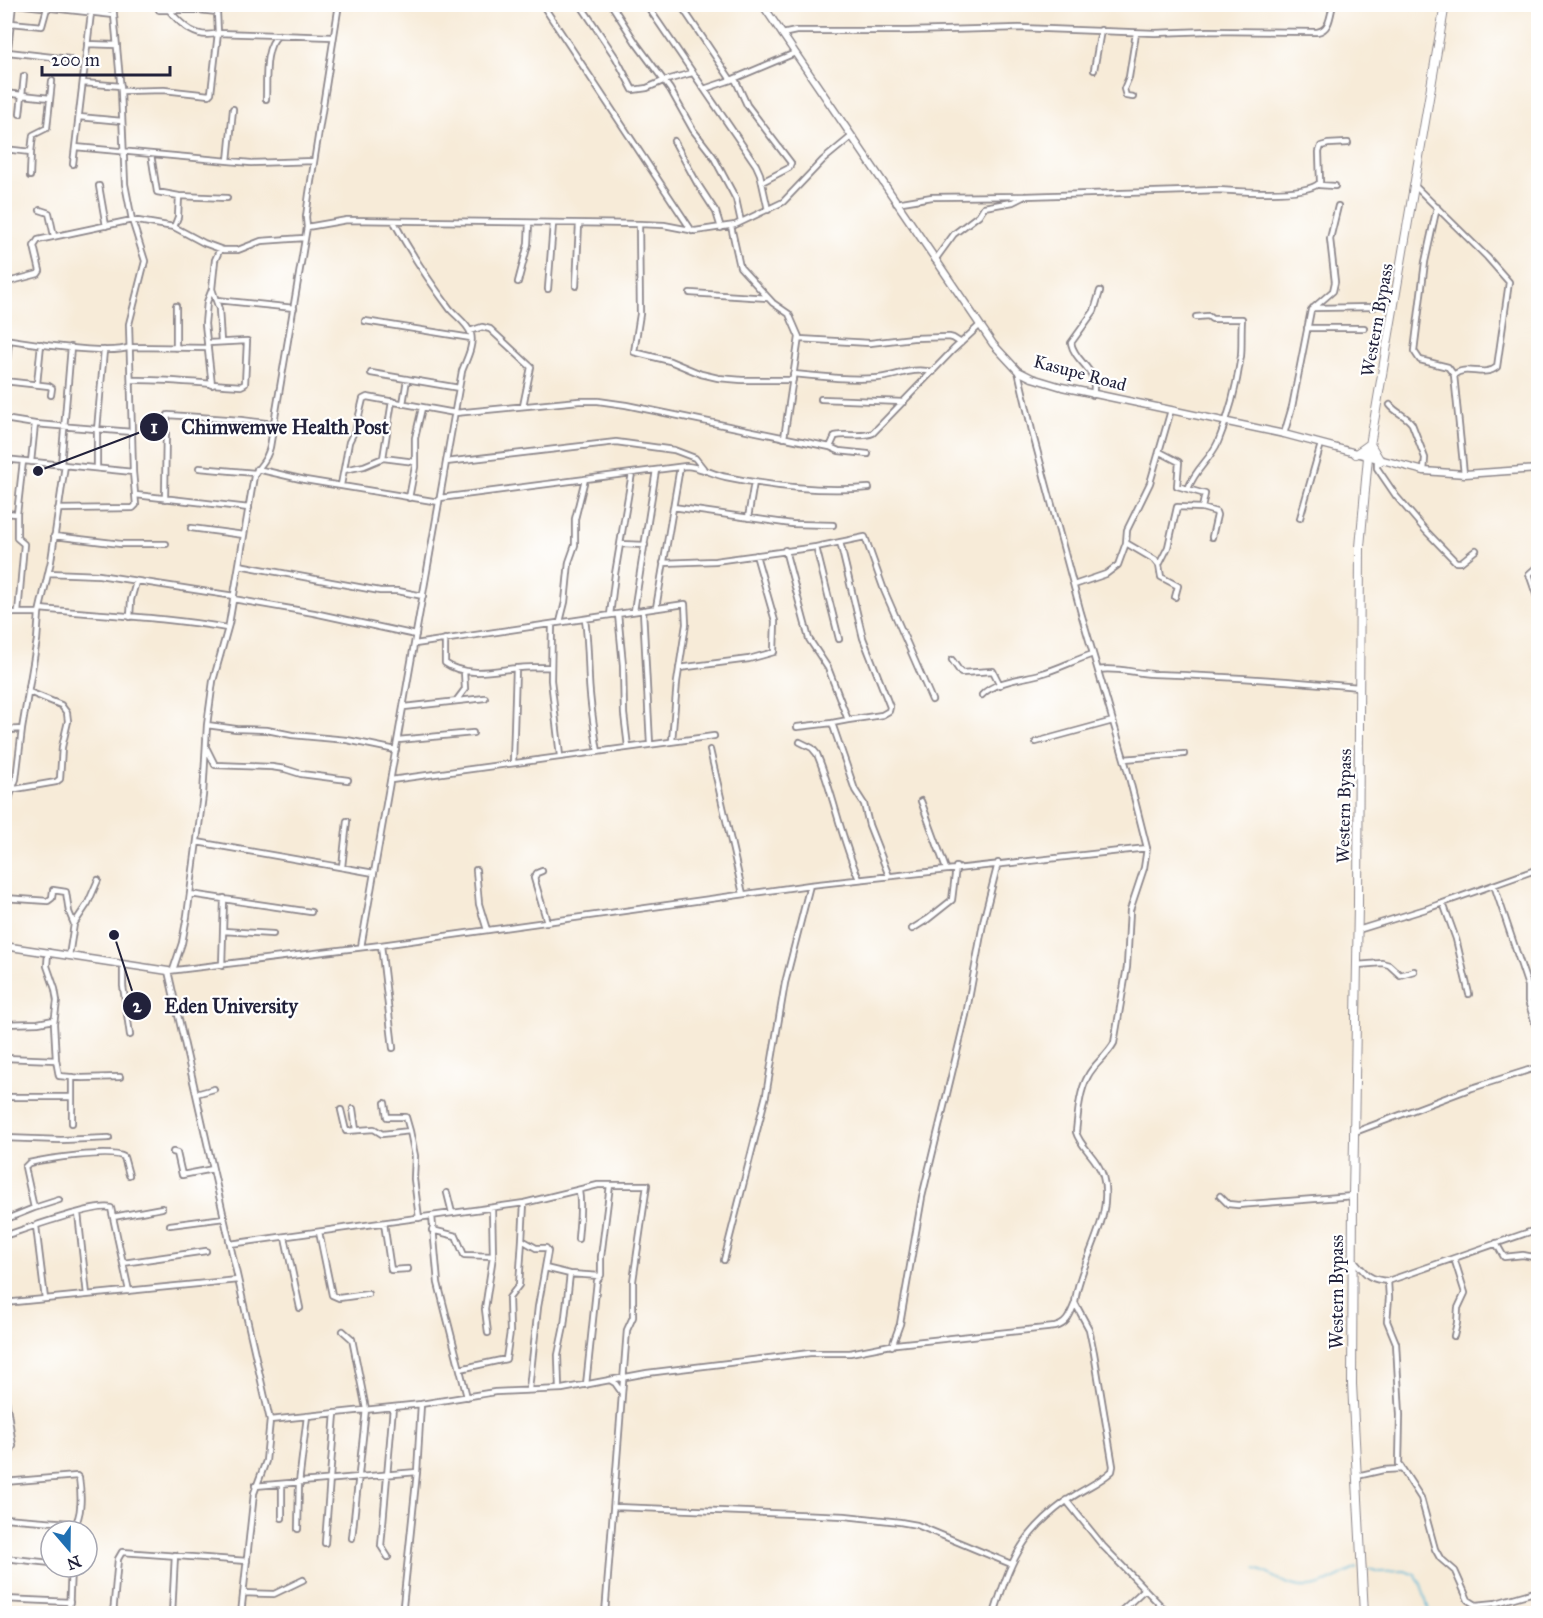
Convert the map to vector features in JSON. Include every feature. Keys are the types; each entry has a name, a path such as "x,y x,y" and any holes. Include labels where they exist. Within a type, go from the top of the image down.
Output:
{"main road":[{"name":"Western Bypass","path":"1364,1614 1352,1384 1360,547 1367,468 1375,459 1370,444 1445,4"},
{"path":"1367,468 1365,462 1356,454 1370,444 1375,459"}],"street":[{"path":"4,84 14,4 114,15"},
{"path":"58,509 134,507 136,495 133,472 130,317 145,264 126,190 121,88 113,4"},
{"path":"83,83 208,94 212,89 218,33 216,11 159,10 157,4"},
{"path":"241,1614 255,1486 266,1461 270,1420 196,1094 171,971 182,943 190,894 203,795 207,724 217,663 227,628 256,471 267,458 274,424 307,227 306,217 314,161 339,4"},
{"path":"542,4 692,231"},
{"path":"580,4 616,58 632,88 642,89 692,73"},
{"path":"611,4 672,92 693,130 713,156 736,199 741,222"},
{"path":"646,4 759,170 768,210"},
{"path":"695,4 682,7 734,79 747,105 791,163 789,168 762,182"},
{"name":"Kasupe Road","path":"762,4 980,325 999,352 1018,371 1032,378 1093,395 1284,434 1424,471 1464,474 1539,469"},
{"path":"782,34 796,31 1019,28 1136,33 1322,31 1328,25 1333,4"},
{"path":"11,23 42,26 47,8"},
{"path":"169,10 178,21 194,33 208,37 218,33 333,37"},
{"path":"74,164 91,13"},
{"path":"1094,70 1101,30"},
{"path":"1133,97 1126,96 1124,89 1129,76 1136,33"},
{"path":"266,99 268,55 272,42 279,35"},
{"path":"87,44 117,45"},
{"path":"8,52 69,59"},
{"path":"704,89 795,53"},
{"path":"20,114 24,76"},
{"path":"30,176 33,135 46,128 52,81"},
{"path":"4,93 50,98"},
{"path":"228,161 233,109"},
{"path":"79,117 122,121"},
{"path":"307,227 337,220 639,224 664,225 692,231 721,228 768,210 789,196 823,159 852,136"},
{"path":"674,141 718,216 721,228"},
{"path":"1318,185 1321,178 1319,152 1321,146 1348,143"},
{"path":"75,147 251,163 314,161"},
{"path":"4,149 31,153"},
{"path":"151,154 156,190 160,193 227,198"},
{"path":"896,202 932,196 1297,190 1318,185 1335,186"},
{"path":"99,186 106,226"},
{"path":"1415,186 1487,257 1507,279 1509,285 1497,367 1487,372 1460,370 1454,375"},
{"path":"174,227 178,217 179,196"},
{"path":"935,260 954,234 979,215 984,207 1013,202 1025,196"},
{"path":"1284,434 1291,413 1312,308 1333,291 1335,282 1329,241 1338,206"},
{"path":"1437,207 1425,262 1414,351 1420,360 1448,367 1454,375 1464,474"},
{"path":"40,210 49,213 54,236"},
{"path":"4,283 38,274 40,270 35,243 38,240 132,220 174,227 220,249 235,250 259,241 304,238"},
{"path":"362,947 459,388 471,338 470,331 450,309 394,222"},
{"path":"518,282 528,242 529,223"},
{"path":"548,289 553,224"},
{"path":"576,286 579,224"},
{"path":"639,224 640,314 634,352 670,361 701,374 742,380 793,377 882,378 920,369 933,372"},
{"path":"731,226 739,265 768,298 788,313 799,333 800,339 784,438"},
{"path":"212,385 205,324 215,260 220,249"},
{"path":"212,289 217,300 221,342"},
{"path":"1093,395 1095,386 1091,374 1073,350 1071,343 1094,311 1100,291"},
{"path":"690,293 768,298"},
{"path":"217,300 294,308"},
{"path":"176,306 176,348"},
{"path":"1312,308 1374,307"},
{"path":"1188,489 1195,472 1214,449 1225,421 1240,357 1242,319 1196,317"},
{"path":"365,321 471,338"},
{"path":"830,447 834,436 871,434 980,325"},
{"path":"470,331 482,327 490,329 531,366 523,406"},
{"path":"1307,328 1364,328"},
{"path":"800,339 875,342 912,338 954,338 961,343"},
{"path":"51,395 50,387 5,381 7,340 104,350 122,350 130,347 176,348 208,346 221,342 247,342 246,382 242,386 131,380"},
{"path":"37,384 41,344"},
{"path":"4,824 16,779 40,611 58,509 71,347"},
{"path":"97,468 97,429 104,350"},
{"path":"270,1420 421,1404 495,1392 559,1389 647,1373 810,1353 850,1353 1062,1325 1075,1303 1083,1271 1105,1207 1105,1189 1099,1166 1076,1132 1078,1114 1088,1076 1108,1054 1114,1043 1127,967 1129,917 1144,868 1147,848 1024,402 1018,371"},
{"path":"371,373 459,388"},
{"path":"402,404 407,379"},
{"path":"341,485 349,442 356,428 363,399 367,397 455,413 598,401 683,416 830,447 839,452 868,454"},
{"path":"821,399 904,402"},
{"path":"383,458 392,401"},
{"path":"1390,405 1394,411 1413,424 1425,458 1424,471"},
{"path":"409,498 422,408"},
{"path":"1074,585 1106,574 1116,567 1126,543 1127,530 1147,490 1171,410"},
{"path":"165,499 168,416 274,424"},
{"path":"4,419 64,427 132,432"},
{"path":"31,462 35,424"},
{"path":"446,462 616,442 674,450 695,458 703,468"},
{"path":"1300,518 1321,444"},
{"path":"1160,452 1179,462 1176,485 1205,494 1202,508"},
{"path":"344,470 364,466 383,458 415,462"},
{"path":"4,459 133,472"},
{"path":"1375,459 1377,468 1396,496 1452,557 1459,562 1476,550"},
{"path":"18,613 24,544 17,538 17,514 24,461"},
{"path":"199,468 256,471 409,498 439,500 680,467 703,468 723,476 807,490 869,488"},
{"path":"656,608 680,467"},
{"path":"634,611 656,470"},
{"path":"610,615 632,473"},
{"path":"560,622 565,602 569,562 575,545 575,519 585,479"},
{"path":"748,518 754,482"},
{"path":"136,495 249,508"},
{"path":"673,507 792,524 833,525"},
{"path":"1159,565 1168,547 1178,507 1202,508 1216,512 1212,537"},
{"path":"4,513 17,514"},
{"path":"190,528 244,535"},
{"path":"54,536 121,544 166,544"},
{"path":"663,564 702,562 816,547 864,537 884,590 932,700"},
{"path":"797,727 882,715 890,711 863,638 840,542"},
{"path":"1126,543 1155,560 1159,565 1161,577 1178,586 1175,597"},
{"path":"620,544 645,545"},
{"path":"816,547 839,639"},
{"path":"786,550 809,639 828,668 848,720"},
{"path":"680,668 749,659 774,652 776,621 756,555"},
{"path":"239,565 340,584 423,596"},
{"path":"1539,566 1529,574 1539,600"},
{"path":"48,573 91,574 136,582 172,585 416,635"},
{"path":"130,617 131,600 136,582"},
{"path":"415,644 686,605 686,624 672,723 672,741"},
{"path":"643,610 650,744"},
{"path":"4,613 40,611 163,618 227,628"},
{"path":"618,614 628,747"},
{"path":"585,619 589,645 592,718 598,752"},
{"path":"552,624 551,667 560,756"},
{"path":"445,639 445,663 464,671 551,667"},
{"path":"982,695 1000,685 1042,674 1093,654"},
{"path":"952,660 961,673 993,671 1000,685"},
{"path":"513,763 516,668"},
{"path":"1098,670 1110,668 1144,674 1290,681 1359,687"},
{"path":"456,701 465,689 464,671"},
{"path":"4,791 56,782 60,779 62,747 68,721 67,713 61,705 29,692"},
{"path":"404,707 485,698"},
{"path":"1036,742 1113,721"},
{"path":"832,723 855,790 865,806 867,819 889,876"},
{"path":"207,724 347,740 396,750"},
{"path":"4,730 22,729"},
{"path":"398,740 473,733"},
{"path":"391,780 714,735"},
{"path":"800,742 812,748 819,757 859,879"},
{"path":"206,746 215,765 281,768 301,774 348,780"},
{"path":"711,750 742,894"},
{"path":"1124,759 1184,754"},
{"path":"921,801 946,869"},
{"path":"342,867 347,821"},
{"path":"197,842 374,873"},
{"path":"4,946 171,971 381,945 810,885 956,867 1147,848"},
{"path":"892,1346 900,1323 922,1197 966,1015 984,918 998,863"},
{"path":"912,929 921,925 952,901 956,867"},
{"path":"1358,930 1539,869"},
{"path":"476,870 479,904 487,930"},
{"path":"542,871 535,875 534,883 547,922"},
{"path":"69,956 74,924 88,903 98,880"},
{"path":"724,1260 766,1095 785,983 810,885"},
{"path":"1494,885 1528,986 1528,1001 1539,1033"},
{"path":"4,898 48,901 52,898 53,890 66,892 69,912 74,924"},
{"path":"190,894 311,912"},
{"path":"222,966 224,898"},
{"path":"1443,903 1456,939 1469,994"},
{"path":"223,931 273,934"},
{"path":"381,945 393,1048"},
{"path":"48,952 47,966 57,996 54,1020 59,1076 120,1077"},
{"path":"1357,965 1377,963 1389,965 1400,975 1414,971"},
{"path":"123,964 123,986 130,1035"},
{"path":"1528,986 1539,988"},
{"path":"4,1024 54,1020"},
{"path":"4,1058 56,1060"},
{"path":"1354,1132 1539,1066"},
{"path":"72,1077 72,1123"},
{"path":"196,1094 214,1089"},
{"path":"4,1097 71,1097"},
{"path":"385,1103 387,1117 406,1117 416,1156 414,1179 419,1218"},
{"path":"353,1109 356,1130"},
{"path":"341,1110 345,1130 374,1129 382,1134 410,1131"},
{"path":"4,1138 61,1140 109,1138"},
{"path":"173,1152 179,1157 182,1175 213,1169"},
{"path":"34,1208 25,1167 29,1163 90,1155 119,1154 124,1157 129,1175"},
{"path":"230,1244 524,1203 598,1185 645,1184 648,1187 633,1281 633,1317 627,1330 605,1614"},
{"path":"586,1385 610,1185"},
{"path":"578,1239 581,1208 579,1191"},
{"path":"447,1193 452,1214"},
{"path":"1220,1196 1228,1204 1238,1205 1353,1196"},
{"path":"4,1220 59,1200"},
{"path":"460,1369 506,1359 510,1332 509,1298 519,1285 524,1203"},
{"path":"4,1236 78,1213 105,1206 111,1208 129,1291"},
{"path":"113,1217 162,1208"},
{"path":"488,1333 486,1309 493,1256 492,1208"},
{"path":"78,1213 87,1295"},
{"path":"432,1216 438,1283 467,1397"},
{"path":"170,1226 224,1218"},
{"path":"384,1223 391,1270 408,1269"},
{"path":"36,1226 45,1299"},
{"path":"1353,1259 1368,1276 1377,1281 1388,1281 1539,1229"},
{"path":"432,1230 456,1236 464,1255 493,1256"},
{"path":"319,1232 332,1295 339,1298 368,1294"},
{"path":"285,1237 300,1308"},
{"path":"522,1240 536,1248 547,1249 529,1389"},
{"path":"1496,1244 1504,1257 1510,1258 1523,1254 1539,1258"},
{"path":"123,1263 206,1251"},
{"path":"1454,1258 1465,1293 1458,1308 1454,1336"},
{"path":"545,1268 570,1274 600,1276"},
{"path":"559,1389 558,1355 570,1274"},
{"path":"4,1303 238,1281"},
{"path":"1388,1281 1388,1326 1396,1344 1400,1415 1399,1464 1421,1498 1435,1549 1440,1558 1459,1576 1468,1600 1476,1605 1482,1606 1539,1591"},
{"path":"994,1614 1011,1564 1030,1532 1066,1500 1112,1471 1089,1329 1075,1303"},
{"path":"343,1331 352,1339 366,1409 352,1538"},
{"path":"610,1380 622,1393"},
{"path":"4,1386 12,1446 11,1450 4,1453"},
{"path":"403,1606 417,1472 421,1404"},
{"path":"388,1557 381,1546 393,1407"},
{"path":"325,1543 335,1413"},
{"path":"298,1529 298,1483 307,1416"},
{"path":"1358,1476 1383,1470 1401,1469"},
{"path":"255,1486 417,1472"},
{"path":"4,1482 69,1475 79,1478 78,1519"},
{"path":"282,1485 282,1518"},
{"path":"1066,1500 1103,1546 1169,1614"},
{"path":"615,1507 845,1516 900,1522 917,1525 1011,1564"},
{"path":"4,1518 39,1521"},
{"path":"113,1614 119,1555 127,1551 247,1561"},
{"path":"172,1614 176,1556"},
{"path":"4,1558 39,1562"},
{"path":"69,1614 71,1579"},
{"path":"243,1593 274,1594 303,1580"},
{"path":"1118,1614 1144,1588"},
{"path":"4,1599 70,1602"}],"waterway":[{"path":"1256,1569 1286,1583 1305,1587 1323,1584 1357,1568"},
{"path":"1367,1568 1379,1572 1405,1571 1415,1575 1421,1584 1430,1614"}],"place":[{"name":"Chimwemwe Health Post","path":"38,471"},
{"name":"Eden University","path":"114,935"}]}
